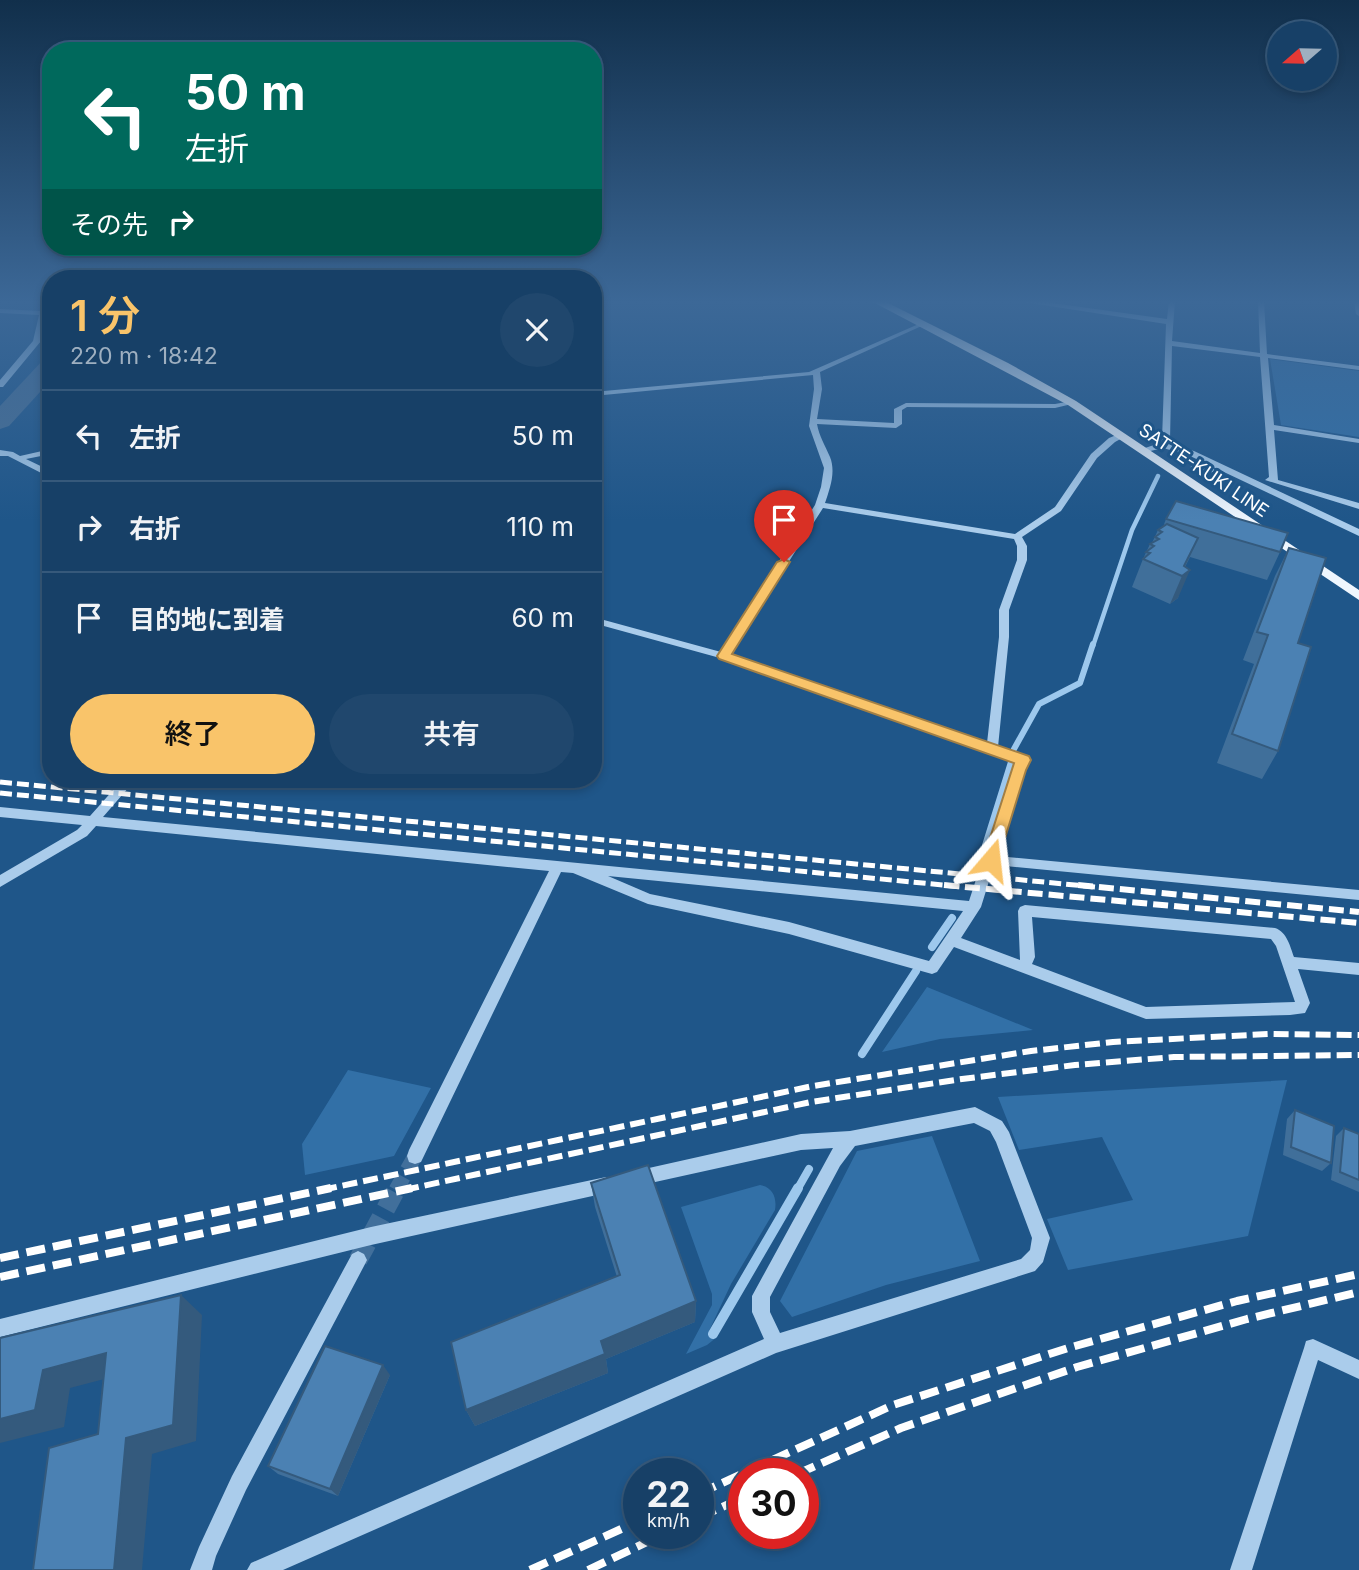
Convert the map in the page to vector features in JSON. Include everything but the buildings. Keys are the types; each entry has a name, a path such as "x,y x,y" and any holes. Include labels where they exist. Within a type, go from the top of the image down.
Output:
{"main road":[{"name":"SATTE-KUKI LINE","path":"1018,374 1072,403 1359,596"}],"street":[{"path":"602,393 803,374"},
{"path":"724,656 820,505 826,488 826,458 815,438 813,421 819,383 817,374"},
{"path":"1163,445 1166,440 1167,374"},
{"path":"1264,374 1274,481"},
{"path":"813,421 896,426 898,409 906,405 1055,406 1072,403"},
{"path":"1271,428 1359,441"},
{"path":"1017,537 1026,527 1058,510 1100,448 1109,439 1122,436"},
{"path":"1145,451 1163,445 1191,453 1359,533"},
{"path":"2,453 20,458 42,470"},
{"path":"20,458 42,453"},
{"path":"1240,476 1274,481 1359,506"},
{"path":"820,505 1017,537"},
{"path":"992,748 1004,637 1004,610 1022,560 1022,546 1017,537"},
{"path":"577,869 648,899 789,928 932,968 974,907 1018,769 1024,760 724,656 602,622"},
{"path":"0,882 82,834 122,788"},
{"path":"0,812 974,907"},
{"path":"991,860 1359,895"},
{"path":"415,1156 557,867"},
{"path":"951,940 1024,967 1153,1013 1300,1007 1303,1003 1282,943 1275,934 1025,911 1028,957 1024,967"},
{"path":"1288,962 1359,969"},
{"path":"0,1328 398,1230 802,1142 850,1139 975,1115 996,1126 1041,1238 1040,1250 1034,1262 1024,1268 775,1344 258,1570"},
{"path":"775,1344 761,1312 761,1296 834,1160 850,1139"},
{"path":"201,1570 239,1483 358,1260"},
{"path":"1241,1570 1313,1348 1359,1370"}],"shaded area":[{"path":"1273,374 1359,374 1359,437 1281,425"},
{"path":"927,987 1033,1030 940,1039 882,1052"},
{"path":"348,1070 431,1088 394,1156 305,1175 302,1144"},
{"path":"1287,1080 1248,1236 1068,1270 1047,1219 1133,1200 1102,1137 1019,1150 998,1097"},
{"path":"932,1136 980,1261 886,1285 792,1317 780,1301 857,1151"},
{"path":"760,1185 773,1194 775,1210 731,1284 709,1331 717,1337 707,1345 686,1354 712,1305 712,1294 681,1207"}],"waterway":[{"path":"0,421 42,375"},
{"path":"1193,467 1212,470"},
{"path":"1093,646 1132,530 1158,476"},
{"path":"1014,749 1039,704 1080,683 1093,644"},
{"path":"983,852 1011,762"},
{"path":"932,947 952,918"},
{"path":"862,1054 916,971"},
{"path":"797,1190 809,1169"},
{"path":"713,1334 798,1188"}],"tunnel":[{"path":"396,1190 415,1156"},
{"path":"358,1260 397,1188"}],"railway":[{"path":"0,782 42,786"},
{"path":"63,788 1096,887"},
{"path":"0,793 963,887"},
{"path":"944,885 1359,923"},
{"path":"1078,885 1359,912"},
{"path":"322,1190 813,1086 1031,1051 1113,1042 1269,1034 1359,1035"},
{"path":"404,1190 811,1102 962,1079 1075,1065 1174,1057 1359,1055"},
{"path":"0,1258 331,1188"},
{"path":"0,1277 412,1188"},
{"path":"714,1487 893,1405 1068,1348 1237,1301 1359,1274"},
{"path":"819,1464 901,1428 1077,1367 1247,1319 1359,1292"},
{"path":"714,1511 728,1504"},
{"path":"530,1570 623,1528"},
{"path":"588,1570 632,1549"}],"route":[{"path":"784,562 724,656 1024,760 1018,769 991,860"}]}
